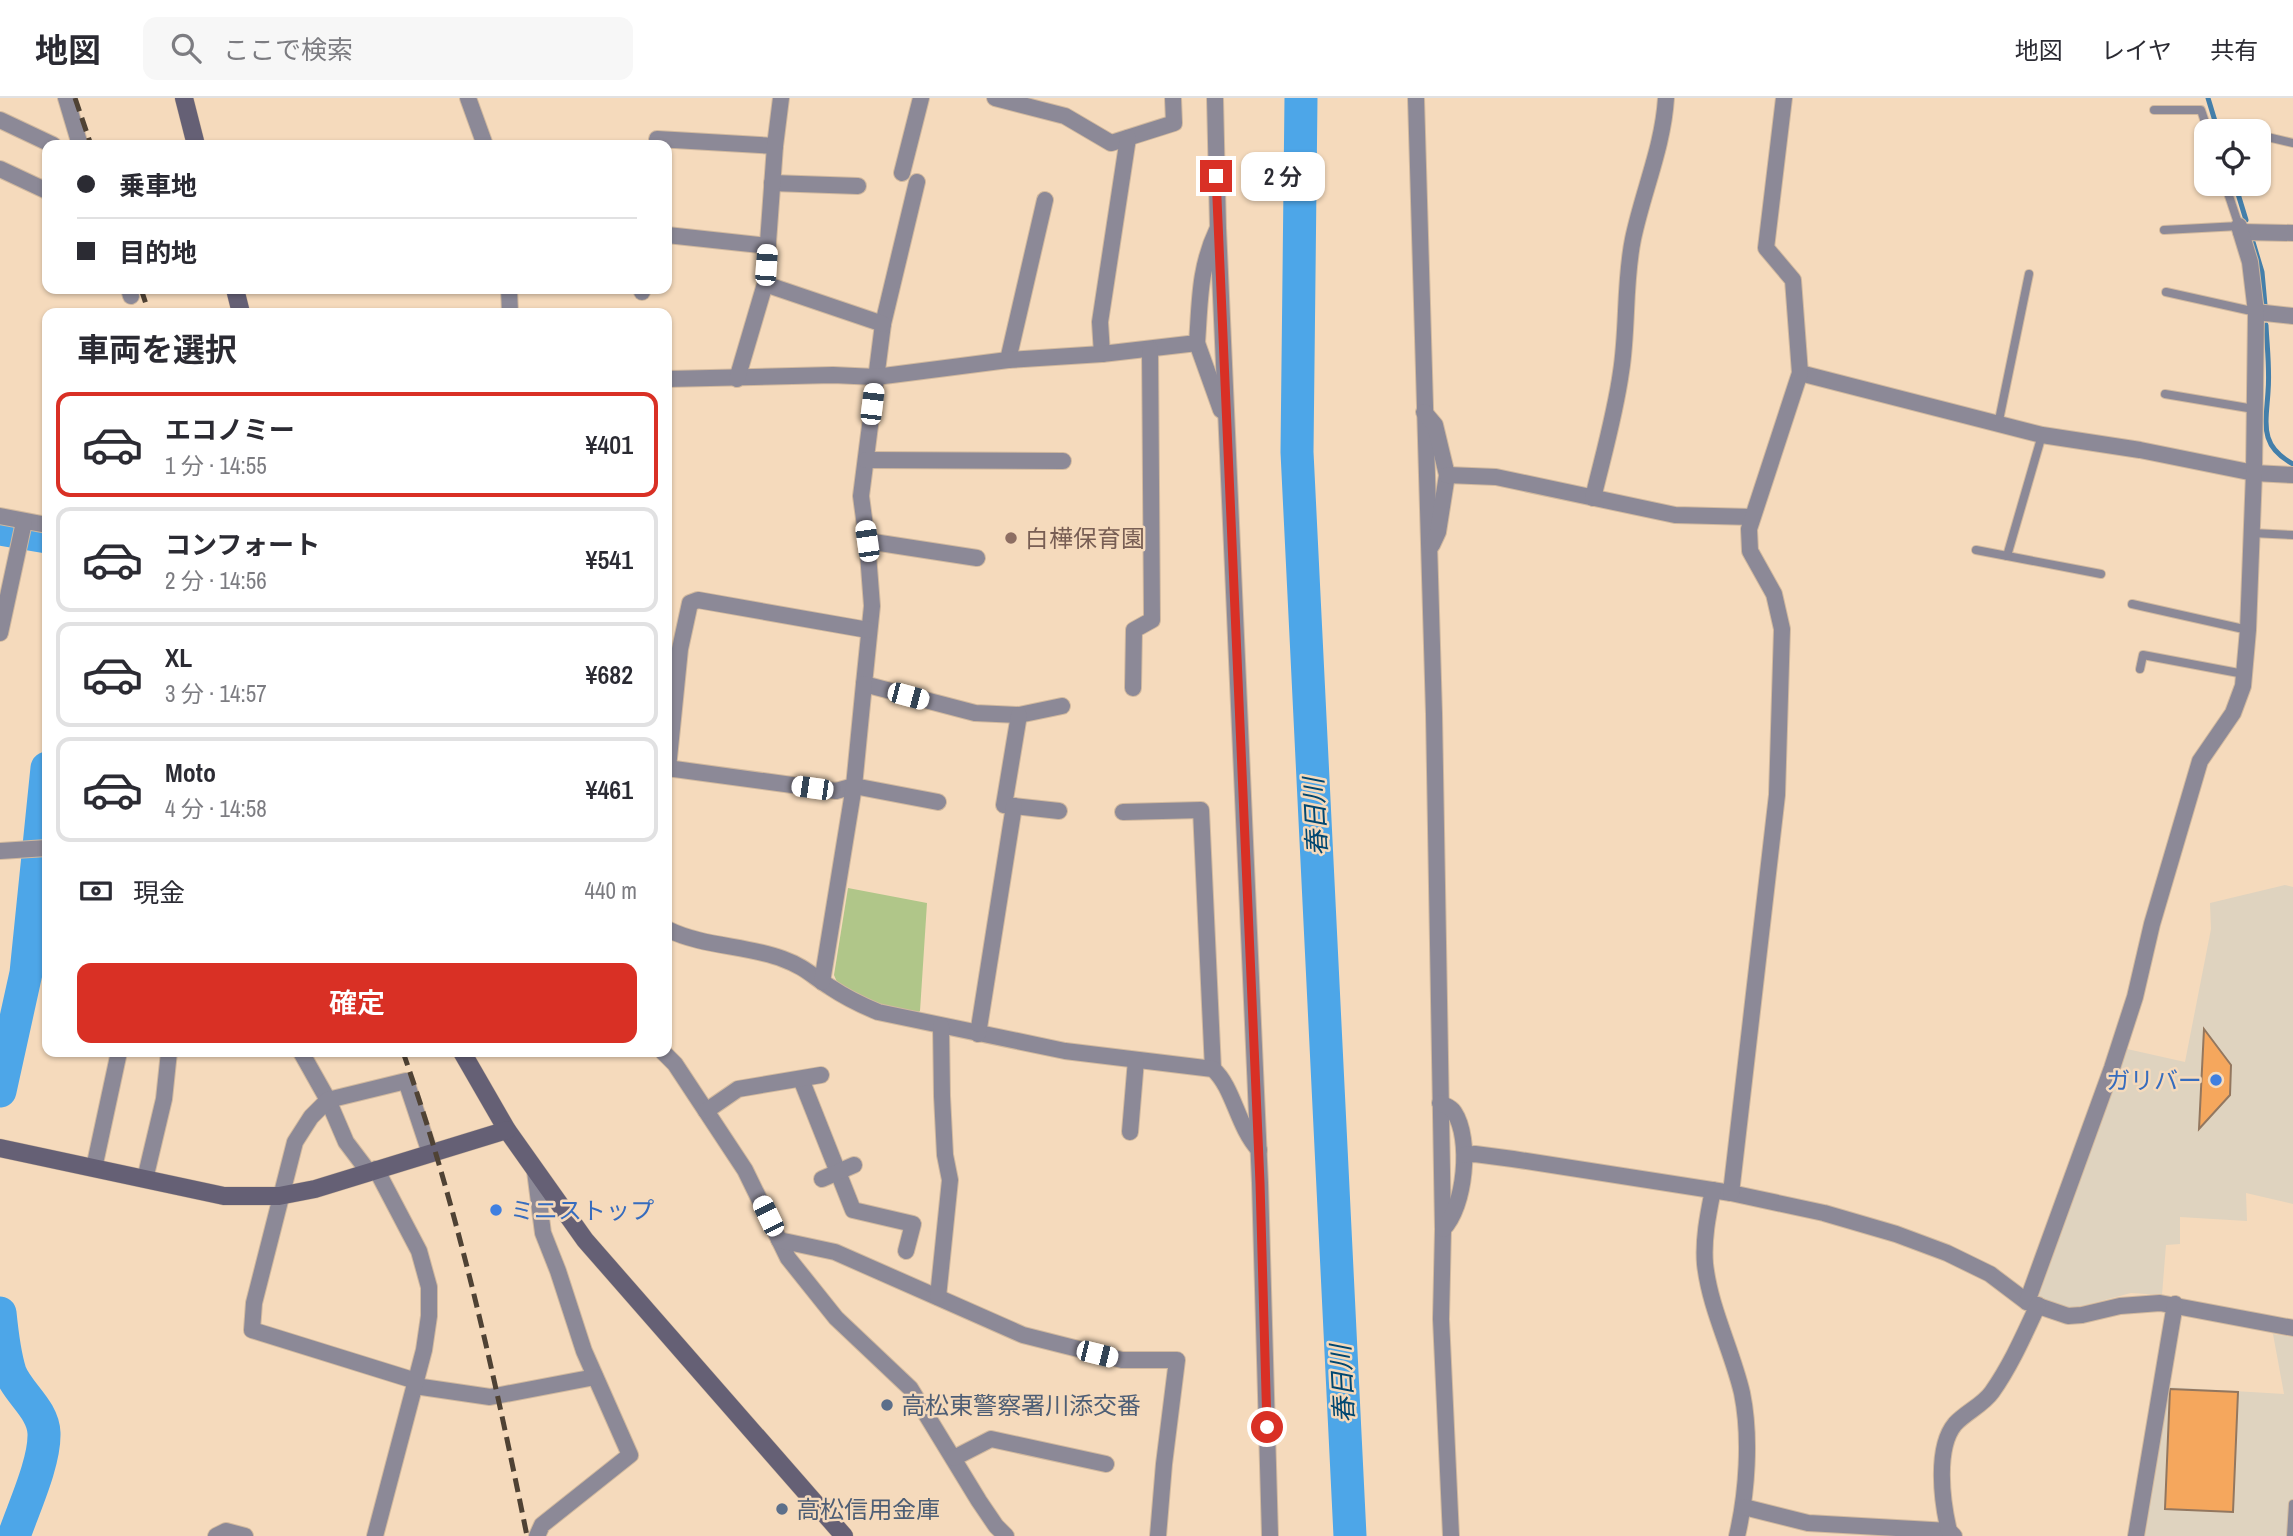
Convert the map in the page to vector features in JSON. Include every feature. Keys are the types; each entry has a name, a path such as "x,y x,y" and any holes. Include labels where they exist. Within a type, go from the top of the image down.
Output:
{"street":[{"path":"66,98 79,140"},
{"path":"184,98 196,140"},
{"path":"468,98 483,140"},
{"path":"737,379 765,284 781,98"},
{"path":"902,173 921,98"},
{"path":"995,98 1065,116 1111,143 1174,123 1173,98"},
{"path":"1214,98 1259,1150 1270,1536"},
{"path":"1416,98 1434,714 1443,1229 1441,1319 1451,1536"},
{"path":"1593,498 1615,411 1622,370 1628,271 1633,238 1664,122 1665,98"},
{"path":"1731,1193 1777,781 1782,629 1774,594 1750,551 1752,517 1800,373 1793,280 1766,248 1784,98"},
{"path":"0,120 42,140"},
{"path":"1102,354 1100,322 1128,138"},
{"path":"657,139 775,146"},
{"path":"0,169 42,189"},
{"path":"822,982 854,786 872,606 861,496 883,324 917,182"},
{"path":"772,183 858,187"},
{"path":"1008,360 1045,200"},
{"path":"1218,228 1201,273 1197,343 1227,427"},
{"path":"1744,1507 1808,1523 1951,1533 1942,1491 1946,1443 1953,1426 1990,1395 2023,1338 2132,1009 2152,924 2200,761 2233,713 2243,686 2252,533 2256,312 2250,262 2240,229 2293,233"},
{"path":"672,236 768,246"},
{"path":"765,284 883,324"},
{"path":"2256,312 2293,316"},
{"path":"672,379 833,375 876,377 1008,360 1102,354 1197,343"},
{"path":"1133,688 1133,630 1152,620 1150,349"},
{"path":"1800,373 2042,435 2140,450 2254,473 2293,475"},
{"path":"1424,412 1435,425 1447,475 1438,532 1429,551"},
{"path":"866,460 1063,461"},
{"path":"1447,475 1496,477 1675,515 1752,517"},
{"path":"0,516 42,524"},
{"path":"0,633 23,522"},
{"path":"867,541 977,558"},
{"path":"672,668 673,648 690,603 698,600 868,630"},
{"path":"864,684 975,713 1019,715 1062,706"},
{"path":"1019,715 1004,805 1059,811"},
{"path":"672,769 836,791 854,786 937,802"},
{"path":"978,1034 1014,806"},
{"path":"1123,812 1201,810 1213,1069"},
{"path":"0,851 42,848"},
{"path":"672,931 694,939 762,952 810,971 852,1001 878,1012 1065,1051 1213,1069 1223,1079 1249,1140 1259,1150"},
{"path":"937,1297 950,1180 945,1156 942,1026"},
{"path":"94,1168 118,1057"},
{"path":"145,1179 164,1099 168,1057"},
{"path":"304,1057 328,1100 346,1142 372,1170 419,1251 429,1287 425,1350 375,1536"},
{"path":"465,1057 508,1130 585,1240 844,1536"},
{"path":"668,1057 745,1170 788,1258 836,1318 910,1388 996,1526 1006,1536"},
{"path":"1130,1132 1136,1060"},
{"path":"706,1111 738,1089 821,1075"},
{"path":"801,1079 853,1210 913,1224 906,1251"},
{"path":"430,1153 406,1081 328,1100 311,1117 295,1142 279,1196 254,1303 252,1330 416,1383 490,1397 595,1377"},
{"path":"1440,1103 1453,1110 1458,1119 1465,1156 1453,1219 1443,1229"},
{"path":"1,1149 224,1196 279,1196 315,1189 508,1130"},
{"path":"1465,1156 1475,1154 1513,1159 1713,1190 1824,1213 1934,1248 1990,1274 2033,1304 2068,1316 2120,1306 2175,1304 2293,1328"},
{"path":"822,1179 854,1165"},
{"path":"535,1171 543,1233 584,1351 630,1455 542,1525 537,1536"},
{"path":"1713,1190 1704,1242 1705,1266 1742,1396 1747,1466 1744,1507 1737,1536"},
{"path":"779,1240 835,1252 1023,1335 1122,1360 1177,1360 1158,1536"},
{"path":"2136,1536 2175,1304"},
{"path":"954,1458 991,1439 1105,1464"},
{"path":"216,1536 226,1531 245,1536"}],"lane":[{"path":"2154,110 2201,110 2204,119"},
{"path":"2271,138 2293,143"},
{"path":"2164,230 2240,229 2229,196"},
{"path":"1998,425 2029,274"},
{"path":"2166,292 2256,312"},
{"path":"2165,394 2254,410"},
{"path":"2007,556 2042,435"},
{"path":"2252,533 2293,535"},
{"path":"1976,550 2101,574"},
{"path":"2132,604 2248,630"},
{"path":"2140,669 2143,655 2244,674"},
{"path":"2291,1536 2293,1504"}],"shaded area":[{"path":"2285,885 2293,887 2293,1204 2246,1193 2247,1221 2180,1217 2180,1244 2166,1245 2162,1295 2131,1293 2082,1306 2063,1308 2040,1299 2039,1295 2127,1049 2185,1062 2211,929 2210,903"},
{"path":"2273,1334 2293,1337 2293,1536 2145,1536 2168,1387 2284,1394"}],"green space":[{"path":"848,888 927,903 920,1011 914,1014 880,1007 857,999 839,985 834,975"}],"building":[{"name":"ガリバー","path":"2204,1029 2231,1065 2230,1095 2199,1129"},
{"path":"2170,1389 2238,1392 2233,1512 2165,1509"}],"waterway":[{"name":"春日川","path":"1301,98 1297,452 1350,1536"},
{"path":"2208,98 2214,119"},
{"path":"2239,196 2246,220"},
{"path":"2253,242 2262,272 2265,305"},
{"path":"2266,325 2269,375 2267,433 2274,450 2293,464"},
{"path":"0,529 42,536"},
{"path":"0,1091 26,973 42,817"},
{"path":"0,1313 10,1372 39,1416 44,1433 38,1471 14,1536"}],"railway":[{"path":"75,98 89,140"},
{"path":"143,294 147,308"},
{"path":"405,1057 458,1231 527,1536"}],"place":[{"name":"白樺保育園","path":"1011,538"},
{"name":"ガリバー","path":"2216,1080"},
{"name":"ミニストップ","path":"496,1210"},
{"name":"高松東警察署川添交番","path":"887,1405"},
{"name":"高松信用金庫","path":"782,1509"}],"route":[{"path":"1216,176 1260,1183 1267,1427"}]}
